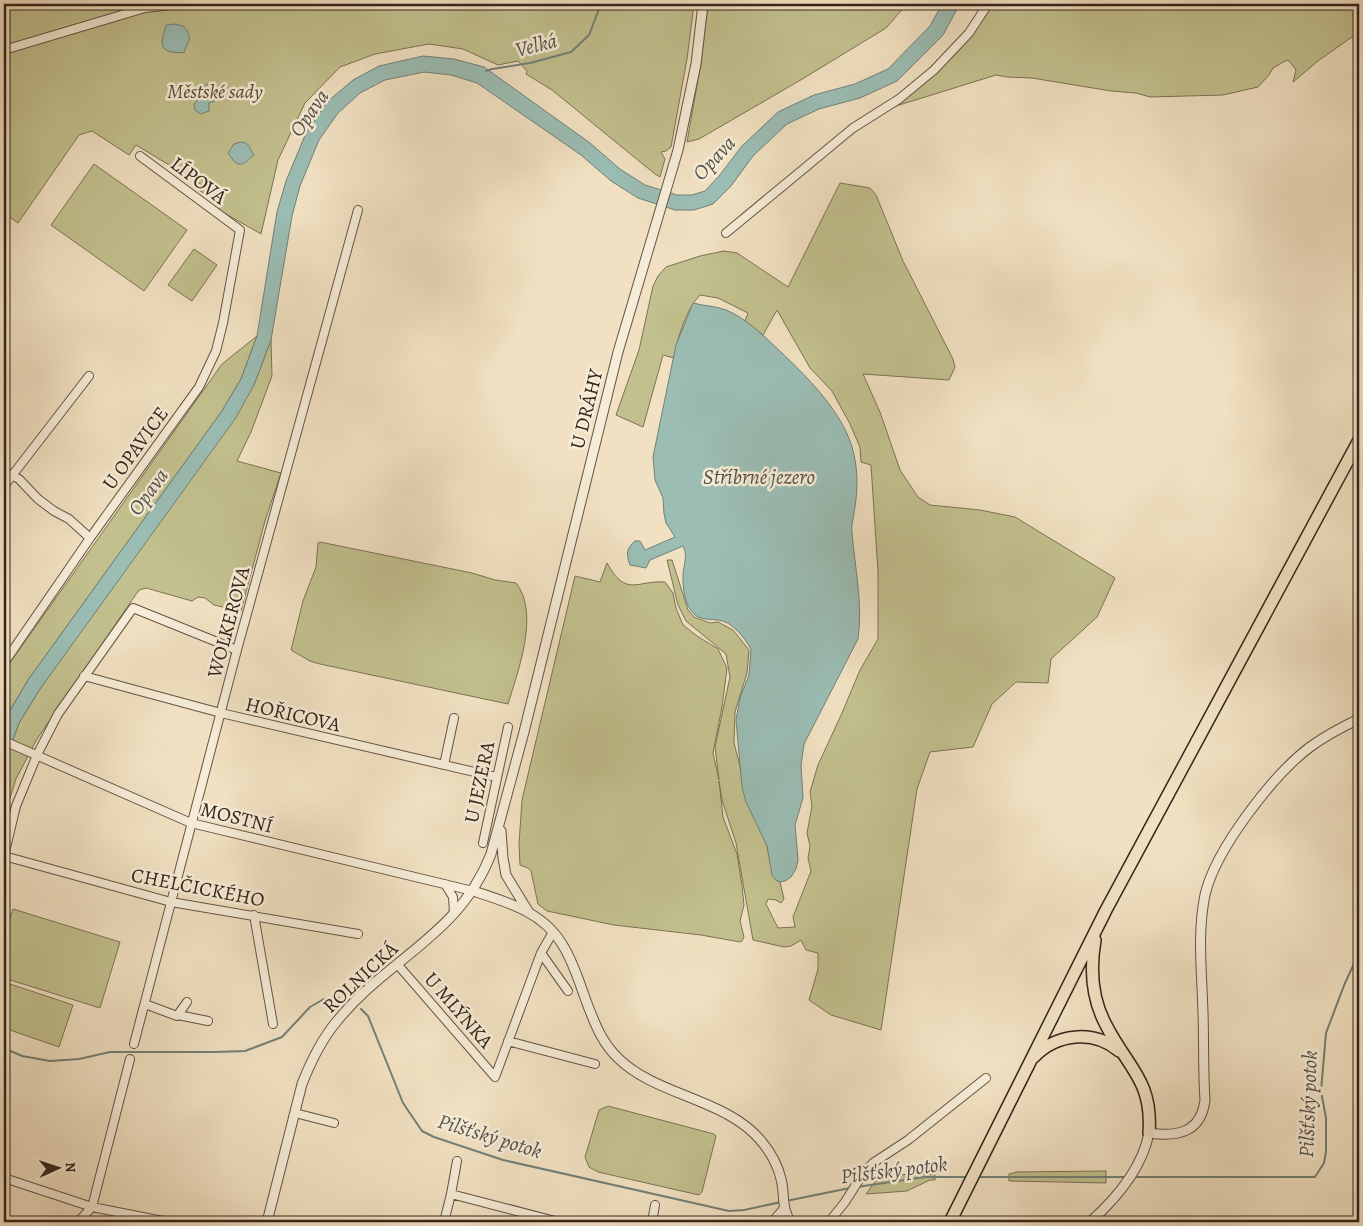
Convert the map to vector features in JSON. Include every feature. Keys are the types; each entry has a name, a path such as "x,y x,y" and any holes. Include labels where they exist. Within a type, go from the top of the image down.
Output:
{"main road":[{"path":"950,1222 1106,910 1359,440"},
{"path":"1106,910 1095,940 1092,962 1093,983 1101,1015 1125,1058 1140,1079 1150,1113 1149,1133"},
{"path":"1028,1064 1049,1045 1062,1039 1077,1037 1092,1037 1103,1041 1115,1048 1125,1058"}],"street":[{"path":"4,50 145,8 180,4"},
{"name":"U DRÁHY","path":"704,4 696,64 677,154 618,352 501,822 485,869 473,891 528,912 553,932 569,958 602,1038 620,1060 644,1076 726,1114 752,1132 761,1141 774,1160 781,1178 784,1193 784,1209"},
{"path":"726,233 853,128 899,99 934,70 969,33 988,4"},
{"name":"LÍPOVÁ","path":"140,156 240,230"},
{"name":"WOLKEROVA","path":"134,1044 237,650 358,210"},
{"name":"U OPAVICE","path":"4,663 90,538 199,386 216,350 223,323 240,230"},
{"path":"4,486 89,376"},
{"path":"4,472 22,482 38,499 69,519 90,538"},
{"path":"4,856 16,806 33,753 84,676 133,608 237,650"},
{"name":"HOŘICOVA","path":"84,676 221,713 496,777"},
{"path":"444,765 454,718"},
{"path":"1090,1222 1107,1206 1134,1171 1142,1156 1149,1133 1172,1135 1185,1132 1197,1122 1204,1106 1202,933 1205,896 1211,876 1221,854 1266,792 1296,758 1326,736 1359,719"},
{"name":"U JEZERA","path":"483,843 508,727"},
{"name":"MOSTNÍ","path":"4,741 191,823 473,891"},
{"name":"U DRÁHY","path":"501,822 506,875 528,912"},
{"name":"CHELČICKÉHO","path":"4,856 171,902 358,934"},
{"path":"445,884 454,896 454,915"},
{"name":"ROLNICKÁ","path":"267,1222 302,1084 324,1038 354,1002 438,932 473,891"},
{"path":"254,915 273,1024"},
{"path":"553,932 541,953 508,1041 595,1064"},
{"path":"541,953 568,991"},
{"name":"U MLÝNKA","path":"398,965 495,1077 508,1041"},
{"path":"178,1015 187,1002"},
{"path":"145,1004 177,1016 208,1021"},
{"path":"78,1222 92,1207 130,1059"},
{"path":"829,1222 861,1177 874,1163 908,1140 986,1078"},
{"path":"295,1113 334,1123"},
{"path":"444,1222 457,1161"},
{"path":"4,1178 92,1207 168,1222"},
{"path":"451,1194 559,1222"},
{"path":"652,1222 655,1205"},
{"path":"773,1222 784,1209 791,1222"}],"green space":[{"name":"Městské sady","path":"4,4 694,4 687,59 671,147 661,152 665,159 660,177 552,90 526,74 527,71 518,61 498,65 463,49 429,44 375,54 340,67 305,103 278,160 261,234 219,210 221,204 199,190 202,185 136,145 129,155 92,131 79,135 18,223 4,213 6,207 4,205"},
{"path":"708,4 907,4 886,28 699,139 687,142 701,63"},
{"path":"991,4 1359,4 1359,32 1318,61 1293,82 1296,70 1287,60 1273,68 1258,87 1223,95 1150,97 1136,93 1111,91 1032,78 996,75 896,106 974,33"},
{"path":"94,164 187,230 144,291 51,225"},
{"path":"840,183 870,188 876,195 903,261 953,359 955,367 949,380 863,374 880,412 900,470 918,497 930,505 980,510 1015,517 1115,578 1097,617 1051,659 1048,683 1016,682 992,704 973,747 930,752 917,789 881,1030 831,1015 809,1000 818,969 818,953 806,950 801,940 791,946 784,947 753,940 736,843 722,800 719,781 723,817 737,854 742,886 744,905 740,921 744,937 740,942 701,935 614,925 547,911 538,904 531,871 520,865 519,844 522,800 575,576 600,582 607,563 614,574 626,584 665,582 673,593 676,608 683,625 718,649 727,668 713,753 719,780 715,747 730,677 726,654 686,621 678,605 667,560 672,560 688,610 694,617 710,623 718,622 733,630 749,650 747,673 735,712 734,743 752,812 767,846 773,875 780,882 784,899 781,903 768,899 766,904 778,928 795,927 793,917 811,871 808,858 810,846 807,833 812,806 810,792 818,765 860,670 878,639 878,572 871,465 861,462 860,447 832,391 810,368 777,310 763,335 745,321 748,313 718,298 700,295 686,316 674,358 663,355 643,427 616,415 639,350 653,286 658,276 666,267 700,256 724,251 737,253 788,287"},
{"path":"194,249 217,265 192,301 168,285"},
{"path":"257,336 241,379 222,411 28,680 4,721 4,671 222,364"},
{"path":"271,340 272,376 251,432 237,461 281,473 265,521 241,611 214,605 205,598 198,597 192,601 146,588 139,590 37,739 16,779 4,817 4,765 19,723 40,689 254,385"},
{"path":"318,543 516,583 523,595 527,626 521,659 508,704 320,664 310,661 291,650 303,601 316,567"},
{"path":"13,909 120,942 100,1008 4,978 4,938"},
{"path":"4,982 73,1005 59,1047 4,1028"},
{"path":"608,1106 714,1134 716,1136 702,1192 699,1195 598,1172 589,1167 585,1157 599,1110"},
{"path":"1106,1171 1106,1183 1009,1181 1009,1174 1017,1172"},
{"path":"935,1174 935,1180 930,1180 907,1191 866,1194 880,1175"}],"water":[{"path":"942,4 958,4 943,35 897,81 860,98 819,109 787,124 753,156 731,186 713,204 694,210 675,210 638,198 611,181 581,155 477,83 451,75 424,72 385,80 360,93 338,113 319,140 300,186 292,216 271,340 254,385 235,419 40,689 19,723 4,765 4,721 28,680 222,411 241,379 257,336 277,212 286,181 306,133 327,102 353,80 379,66 423,56 454,59 484,67 590,143 620,169 645,185 677,195 692,195 705,191 742,146 778,112 814,95 855,84 888,69 930,26"},
{"path":"166,25 183,26 189,34 190,37 184,53 167,50 162,45"},
{"path":"207,84 215,86 219,96 217,100 209,103 209,111 201,114 195,110 194,104 201,99 200,90"},
{"path":"241,142 248,145 254,155 245,163 239,164 228,153 234,144"},
{"name":"Stříbrné jezero","path":"693,303 722,309 748,322 791,362 828,402 838,417 852,447 855,462 857,492 852,530 860,612 858,639 804,744 801,765 803,798 795,825 798,860 796,869 791,877 780,882 772,875 767,846 746,802 742,787 736,720 740,698 749,675 751,649 733,626 722,621 699,617 692,613 683,587 685,550 683,546 650,560 646,568 630,565 628,558 628,549 635,541 640,541 645,550 675,537 666,523 663,498 655,480 653,457 676,345"}],"waterway":[{"name":"Velká","path":"486,71 530,63 571,52 589,35 599,9 599,4"},
{"name":"Pilšťský potok","path":"1134,1177 1315,1177 1324,1163 1326,1152 1326,1118 1321,1091 1326,1033 1345,983 1359,953"},
{"name":"Pilšťský potok","path":"4,1048 22,1056 50,1061 79,1059 110,1052 245,1051 282,1037 310,1007 324,999 339,998"},
{"name":"Pilšťský potok","path":"361,1009 368,1016 403,1103 422,1131 434,1137 503,1160 729,1211 744,1210 781,1202"},
{"name":"Pilšťský potok","path":"857,1187 925,1177 969,1177"},
{"name":"Pilšťský potok","path":"979,1177 1126,1177"},
{"name":"Pilšťský potok","path":"786,1201 850,1188"}],"water label":[{"name":"Opava","path":"309,113"},
{"name":"Opava","path":"714,158"},
{"name":"Opava","path":"148,492"}]}
